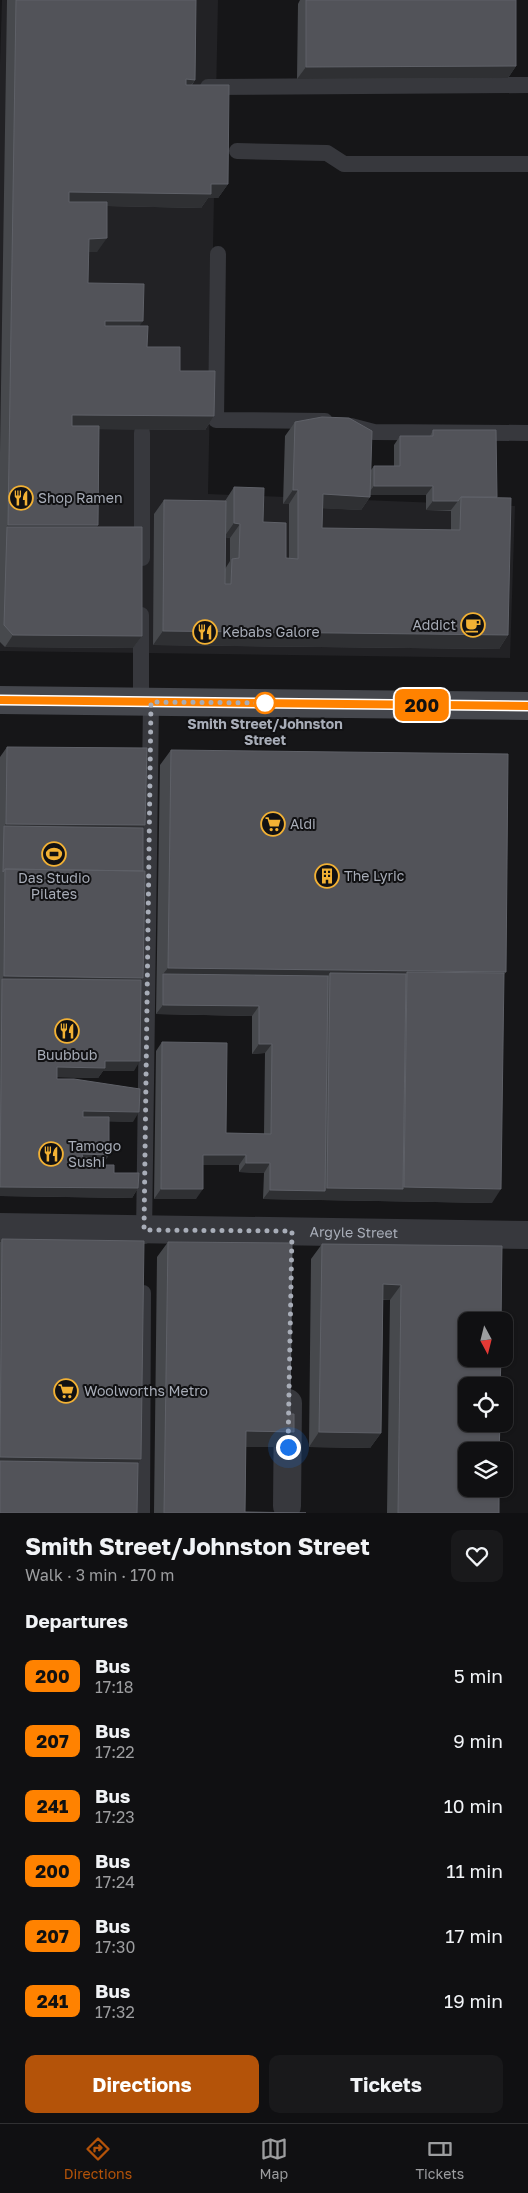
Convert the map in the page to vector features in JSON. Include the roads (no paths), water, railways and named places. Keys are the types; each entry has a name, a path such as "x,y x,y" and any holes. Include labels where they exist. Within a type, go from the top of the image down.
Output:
{"main road":[{"path":"0,700 528,706"}],"street":[{"name":"Argyle Street","path":"0,1227 144,1241 292,1242 528,1235"},
{"path":"287,1506 289,1378"}],"lane":[{"path":"207,87 528,86"},
{"path":"238,151 327,153 344,164 528,164"},
{"path":"218,254 216,420 328,421 374,432 528,433"},
{"path":"142,433 142,577"},
{"path":"141,596 146,702 144,1241"},
{"path":"142,1513 143,1280"}],"place":[{"name":"Shop Ramen","path":"21,498"},
{"name":"Addict","path":"473,625"},
{"name":"Kebabs Galore","path":"205,632"},
{"name":"Smith Street/Johnston Street","path":"265,703"},
{"name":"Aldi","path":"273,824"},
{"name":"Das Studio Pilates","path":"54,854"},
{"name":"The Lyric","path":"327,876"},
{"name":"Buubbub","path":"67,1031"},
{"name":"Tamogo Sushi","path":"51,1154"},
{"name":"Woolworths Metro","path":"66,1391"}]}
